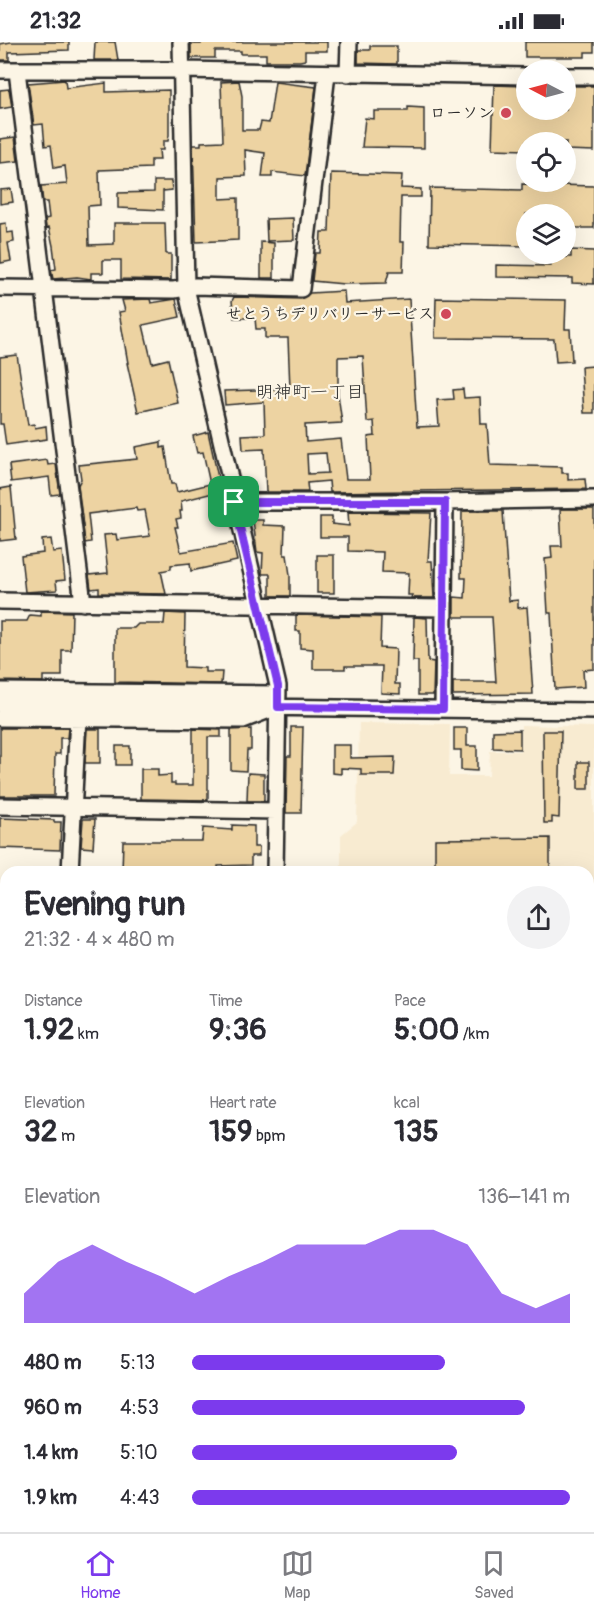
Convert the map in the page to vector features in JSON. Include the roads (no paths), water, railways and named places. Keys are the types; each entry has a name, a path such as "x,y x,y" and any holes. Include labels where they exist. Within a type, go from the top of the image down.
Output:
{"street":[{"path":"181,42 186,288 260,606 278,701 275,866"},
{"path":"348,74 349,42"},
{"path":"0,70 182,70 516,76"},
{"path":"18,71 83,603"},
{"path":"0,288 186,288 196,286 301,289 327,74"},
{"path":"576,76 594,76"},
{"path":"234,502 594,499"},
{"path":"443,709 445,502"},
{"path":"0,601 443,608"},
{"path":"0,691 443,709 594,711"},
{"path":"0,704 278,701"},
{"path":"0,718 243,720 278,701"},
{"path":"70,866 78,717"},
{"path":"0,806 276,811"}],"place":[{"name":"ローソン","path":"506,113"},
{"name":"せとうちデリバリーサービス","path":"446,314"}],"district":[{"name":"明神町一丁目","path":"310,392"}]}
